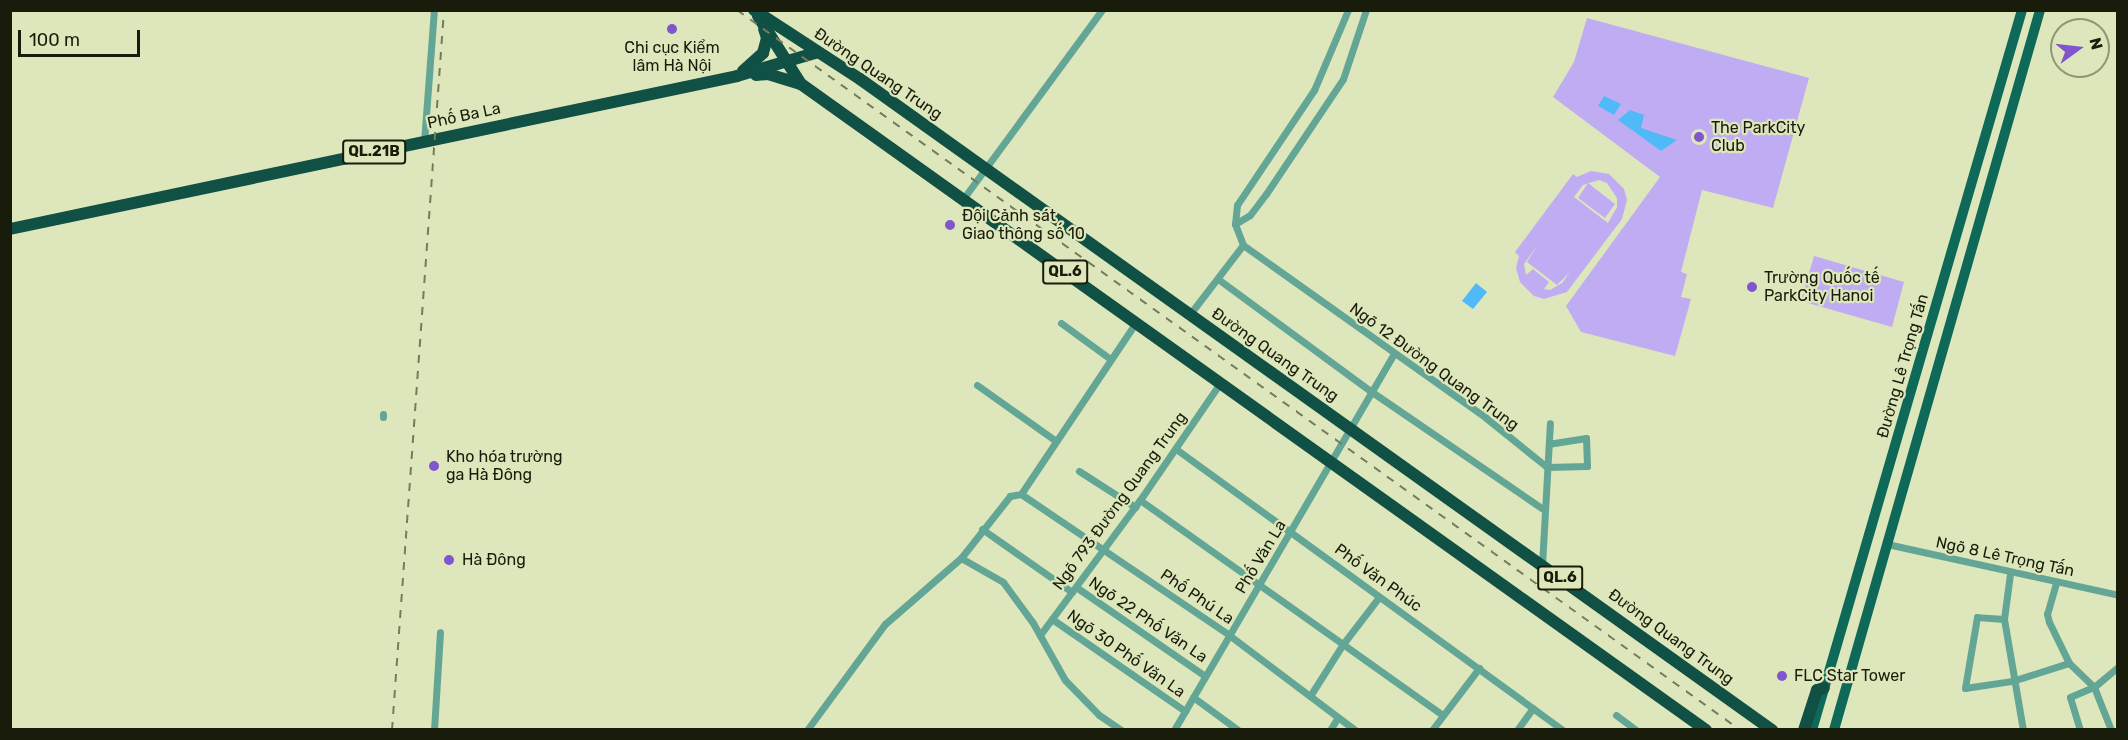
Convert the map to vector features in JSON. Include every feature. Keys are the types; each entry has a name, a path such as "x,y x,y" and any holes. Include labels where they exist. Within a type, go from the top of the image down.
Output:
{"highway":[{"name":"Đường Quang Trung","path":"755,11 985,168 1772,729"},
{"path":"737,76 756,62 767,38 755,11"},
{"name":"QL.6","path":"755,11 801,84 1706,729"},
{"name":"Phố Ba La","path":"10,229 737,76 818,52"},
{"path":"737,76 768,74 801,84"},
{"path":"1804,729 1816,691 1824,688"}],"main road":[{"name":"Đường Lê Trọng Tấn","path":"1812,729 2022,10"},
{"name":"Đường Lê Trọng Tấn","path":"1834,729 2040,10"}],"street":[{"path":"424,142 434,10"},
{"path":"963,199 1102,10"},
{"path":"1190,314 1243,245 1235,224 1237,205 1310,97 1348,10"},
{"path":"1235,224 1250,215 1266,194 1343,79 1366,10"},
{"name":"Ngõ 12 Đường Quang Trung","path":"1243,245 1393,355 1486,418 1547,467"},
{"path":"1218,279 1372,392 1543,509"},
{"path":"807,729 885,624 961,558 1010,496 1021,494 1109,358 1136,322"},
{"path":"1061,323 1109,358"},
{"name":"Phố Văn La","path":"1174,729 1292,531 1348,427 1372,392 1393,355"},
{"name":"Ngõ 793 Đường Quang Trung","path":"1040,635 1140,500 1220,383"},
{"path":"977,385 1056,441"},
{"path":"1542,565 1543,509 1550,423"},
{"path":"1547,467 1587,465 1586,438 1549,444"},
{"name":"Phố Văn Phúc","path":"1176,449 1563,729"},
{"path":"1079,471 1135,507"},
{"name":"Phố Phú La","path":"1021,494 1229,635 1354,729"},
{"path":"1140,500 1442,715"},
{"name":"Ngõ 22 Phố Văn La","path":"982,529 1205,676"},
{"name":"Ngõ 8 Lê Trọng Tấn","path":"1887,544 2010,574 2118,595"},
{"path":"961,558 1003,582 1040,635 1065,680 1099,715 1121,729"},
{"path":"2010,574 2004,619 2012,681 2022,729"},
{"path":"2056,583 2047,614 2069,663 2094,687 2111,729"},
{"path":"1310,696 1342,644 1379,597"},
{"path":"2004,619 1977,617 1965,688 2012,681 2069,663"},
{"name":"Ngõ 30 Phố Văn La","path":"1052,619 1185,711"},
{"path":"434,729 440,632"},
{"path":"2080,729 2070,697 2094,687 2118,667"},
{"path":"1432,729 1479,668"},
{"path":"1193,697 1238,729"},
{"path":"1517,729 1533,708"},
{"path":"1616,715 1636,729"},
{"path":"1330,729 1338,717"}],"shaded area":[{"name":"The ParkCity Club","path":"1587,18 1809,78 1773,208 1702,190 1681,272 1687,274 1681,297 1691,299 1675,356 1581,332 1566,306 1660,177 1553,97 1574,62"},
{"path":"1591,171 1609,174 1624,189 1627,200 1622,219 1567,292 1544,299 1534,296 1520,282 1516,268 1519,256 1515,252 1573,174 1577,177","holes":["1599,180 1607,183 1617,198 1617,207 1608,223 1574,197 1583,185","1537,246 1527,262 1557,285 1570,272 1562,283 1550,290 1544,289 1549,282 1533,269 1526,275 1524,264"]},
{"path":"1588,183 1615,204 1605,218 1578,198"},
{"path":"1814,256 1904,282 1892,327 1801,301"}],"water":[{"path":"1604,96 1621,104 1614,115 1598,106"},
{"path":"1630,110 1644,115 1641,128 1677,140 1661,151 1618,120"},
{"path":"1476,283 1487,292 1473,309 1462,301"}],"railway":[{"path":"392,730 444,10"},
{"path":"737,10 1740,730"}],"place":[{"name":"Chi cục Kiểm lâm Hà Nội","path":"672,29"},
{"name":"The ParkCity Club","path":"1699,137"},
{"name":"Đội Cảnh sát Giao thông số 10","path":"950,225"},
{"name":"Trường Quốc tế ParkCity Hanoi","path":"1752,287"},
{"name":"Kho hóa trường ga Hà Đông","path":"434,466"},
{"name":"Hà Đông","path":"449,560"},
{"name":"FLC Star Tower","path":"1782,676"}]}
